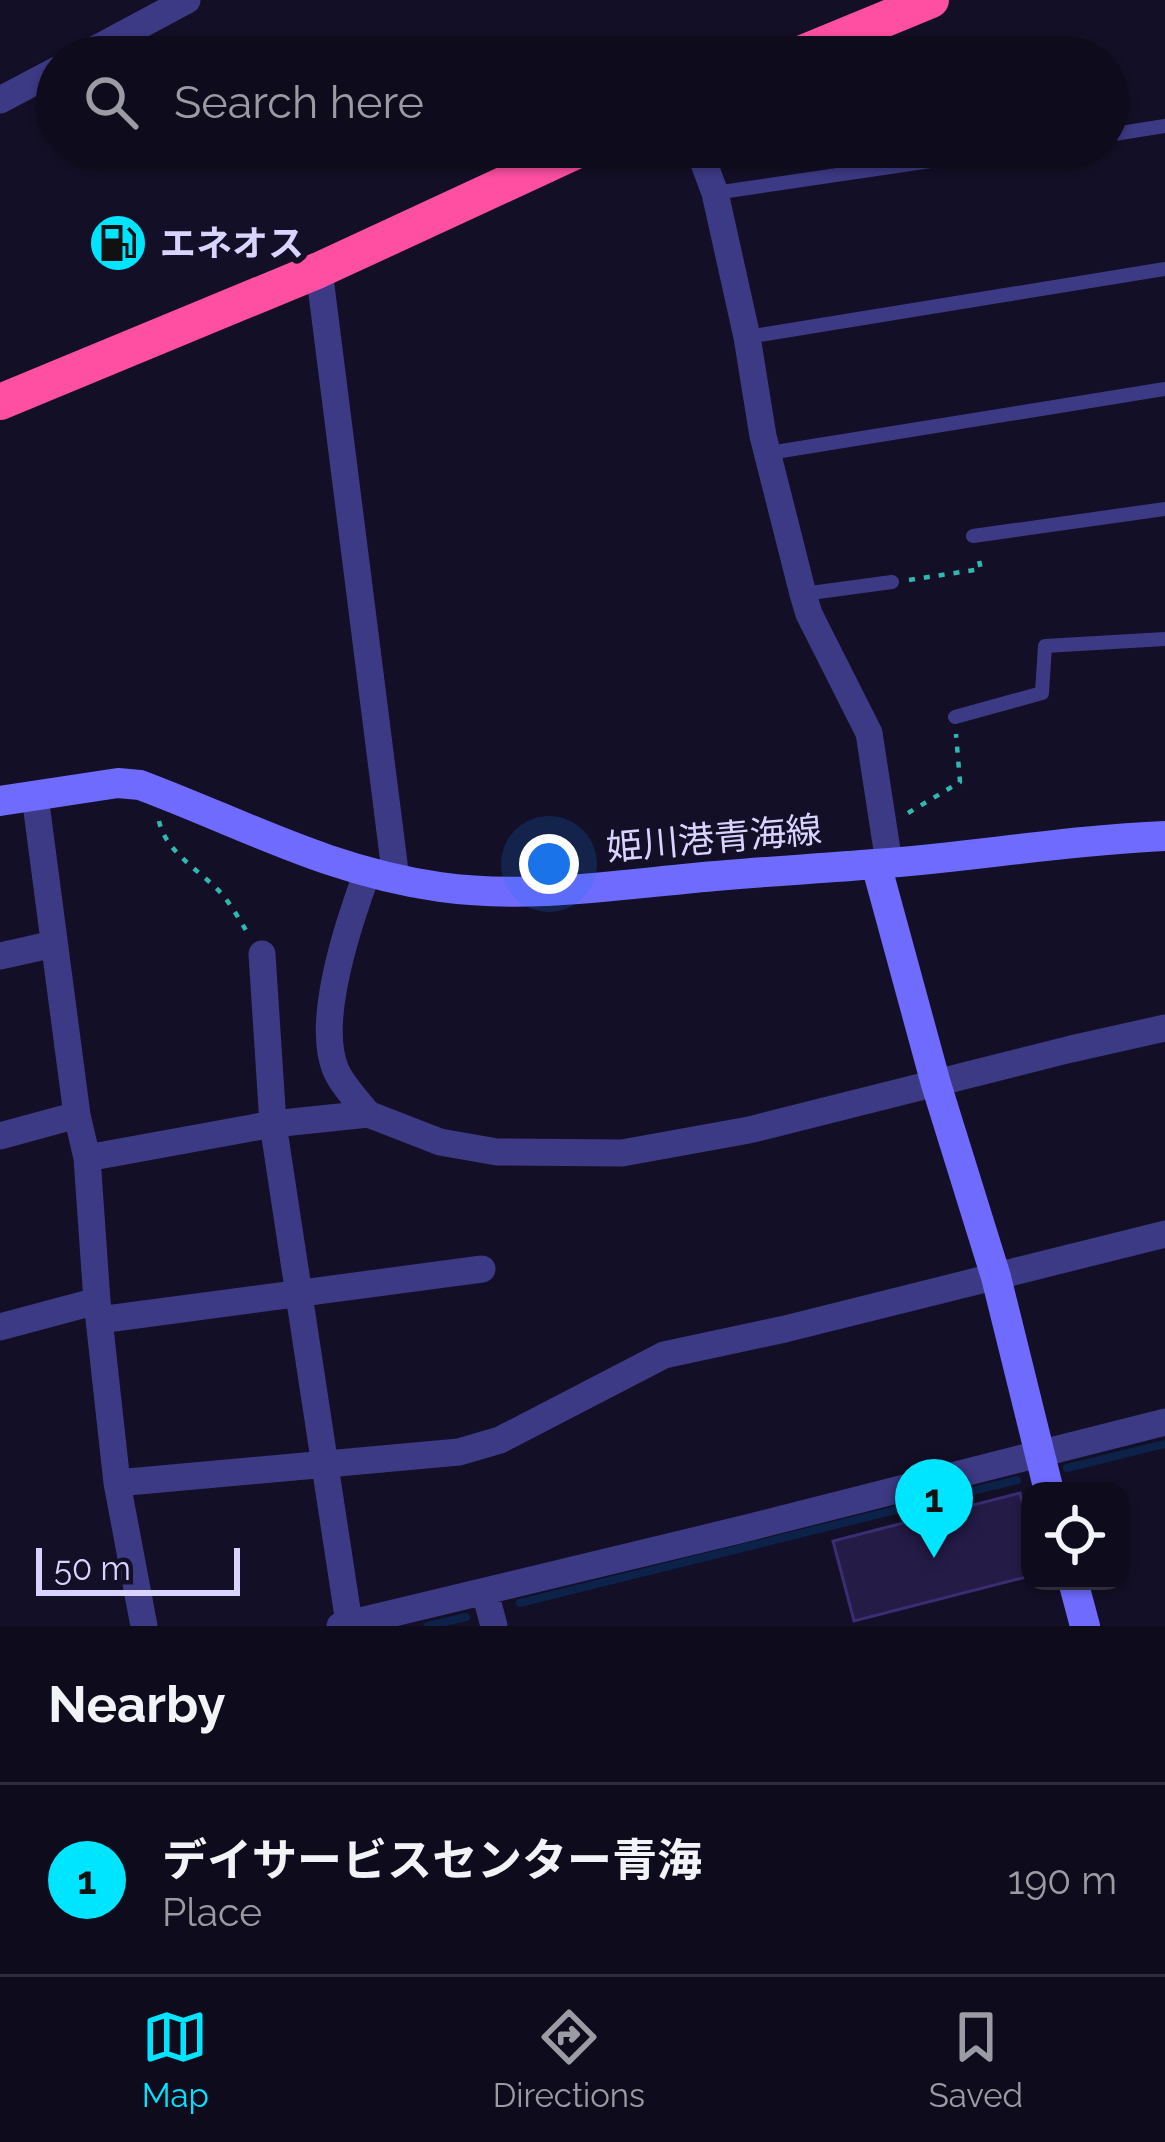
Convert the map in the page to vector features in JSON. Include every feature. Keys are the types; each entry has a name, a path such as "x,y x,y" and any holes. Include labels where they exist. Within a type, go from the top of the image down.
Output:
{"highway":[{"path":"844,36 931,0"},
{"path":"0,402 319,270 540,168"}],"main road":[{"name":"姫川港青海線","path":"0,801 118,783 140,785 290,848 381,876 442,887 515,892 882,864 1165,836"},
{"path":"882,864 936,1084 996,1277 1047,1482"},
{"path":"1075,1590 1084,1626"}],"street":[{"path":"120,36 187,0"},
{"path":"0,100 36,81"},
{"path":"706,168 748,337 763,436 803,594 869,734 884,826 882,864"},
{"path":"319,270 381,876 346,931 328,1043 336,1072 368,1114"},
{"path":"34,796 86,1158 117,1483 144,1626"},
{"path":"0,956 54,944"},
{"path":"262,954 273,1124 345,1624 1165,1422"},
{"path":"86,1158 273,1124 368,1114 440,1142 496,1153 622,1153 748,1130 1165,1028"},
{"path":"0,1136 77,1115"},
{"path":"117,1483 459,1452 500,1440 664,1355 1165,1234"},
{"path":"0,1327 98,1310 299,1294 482,1269"},
{"path":"485,1592 494,1626"}],"lane":[{"path":"1129,132 1165,127"},
{"path":"715,193 884,168"},
{"path":"748,337 1165,269"},
{"path":"769,453 1165,389"},
{"path":"973,536 1165,509"},
{"path":"803,594 892,582"},
{"path":"955,717 1042,693 1045,646 1165,638"}],"path":[{"path":"892,582 981,569 973,536"},
{"path":"884,826 960,782 955,717"},
{"path":"161,793 158,826 172,847 223,895 262,954"}],"building":[{"path":"1020,1493 1021,1578 854,1621 833,1541"}],"waterway":[{"path":"1067,1468 1165,1444"},
{"path":"520,1603 1017,1480"},
{"path":"428,1626 466,1617"}],"place":[{"name":"エネオス","path":"118,243"},
{"name":"デイサービスセンター青海","path":"934,1558"}]}
